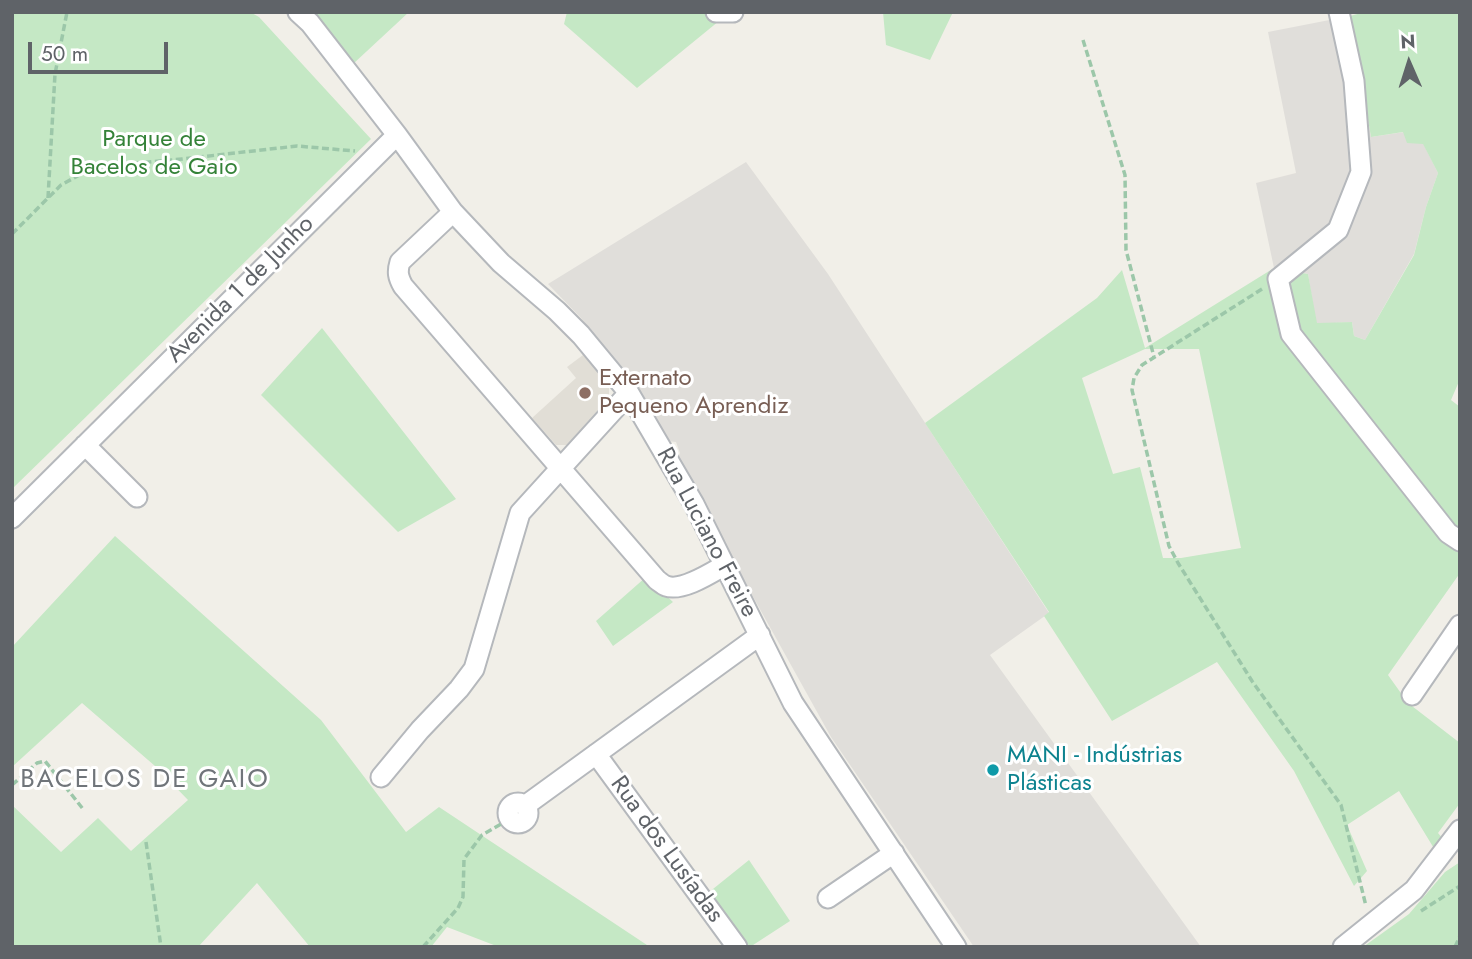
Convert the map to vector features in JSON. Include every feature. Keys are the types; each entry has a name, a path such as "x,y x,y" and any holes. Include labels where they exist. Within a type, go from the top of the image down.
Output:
{"street":[{"name":"Rua Luciano Freire","path":"298,12 310,23 397,135 453,212 501,262 581,335 629,393 694,504 793,703 894,853 948,944"},
{"path":"716,12 733,12"},
{"path":"1339,12 1354,80 1361,172 1338,230 1278,279 1291,334 1448,533 1460,541"},
{"name":"Avenida 1 de Junho","path":"12,518 397,135"},
{"path":"453,212 400,262 397,269 402,286 657,580 667,587 679,587 695,582 725,565"},
{"path":"382,777 474,669 520,513 629,393"},
{"path":"85,445 137,497"},
{"path":"1412,695 1460,625"},
{"name":"Rua dos Lusíadas","path":"510,818 515,823 525,821 529,811 526,805 760,635"},
{"name":"Rua dos Lusíadas","path":"596,754 737,947"},
{"path":"1343,947 1414,890 1460,830"},
{"path":"828,898 894,853"}],"path":[{"path":"48,198 55,74 67,12"},
{"path":"1083,40 1125,175 1126,250 1154,358"},
{"path":"12,234 61,185 94,167 297,146 359,151 373,160"},
{"path":"1278,279 1142,365 1132,390 1169,546 1252,681 1341,804 1370,925"},
{"path":"12,785 37,763 46,761 83,809"},
{"path":"423,947 458,908 463,897 464,859 482,835 510,818"},
{"path":"146,842 161,947"},
{"path":"1455,947 1460,936"}],"shaded area":[{"path":"1350,16 1371,137 1404,132 1423,143 1438,173 1414,254 1365,340 1354,336 1352,322 1316,324 1308,274 1274,268 1256,183 1296,173 1268,32"},
{"path":"746,162 828,274 1049,613 990,655 1201,947 974,947 831,737 677,460 680,453 676,442 667,441 634,387 581,318 548,284"},
{"name":"Externato Pequeno Aprendiz","path":"583,355 609,384 609,401 568,445 556,445 532,418 576,378 567,367"}],"green space":[{"name":"Parque de Bacelos de Gaio","path":"12,12 250,12 259,17 371,139 12,489"},
{"path":"307,12 409,12 353,64"},
{"path":"567,12 707,12 719,21 637,88 564,24"},
{"path":"883,12 953,12 930,60 886,45"},
{"path":"1365,12 1460,12 1460,379 1451,400 1460,407 1460,573 1388,675 1408,703 1460,743 1460,803 1438,833 1444,840 1435,850 1399,791 1347,825 1367,871 1354,886 1294,771 1217,662 1112,721 1044,616 1049,612 925,423 1097,298 1122,270 1145,348 1274,268 1308,274 1317,323 1352,322 1354,336 1365,340 1414,255 1438,173 1423,144 1407,143 1403,132 1371,137 1350,16","holes":["1145,349 1199,349 1241,548 1181,558 1163,558 1140,467 1113,474 1082,378"]},
{"path":"322,328 456,499 398,532 261,395"},
{"path":"115,536 321,720 406,832 439,807 650,947 499,947 447,927 431,947 310,947 257,883 198,947 12,947 12,805 61,852 98,818 131,851 188,800 155,766 82,703 12,767 12,647"},
{"path":"646,577 673,602 613,646 596,621"},
{"path":"749,860 790,921 750,947 708,893"},
{"path":"1460,862 1460,947 1363,947 1409,914 1445,872"}],"place":[{"name":"Externato Pequeno Aprendiz","path":"585,393"},
{"name":"MANI - Indústrias Plásticas","path":"993,770"}],"district":[{"name":"BACELOS DE GAIO","path":"145,781"}]}
